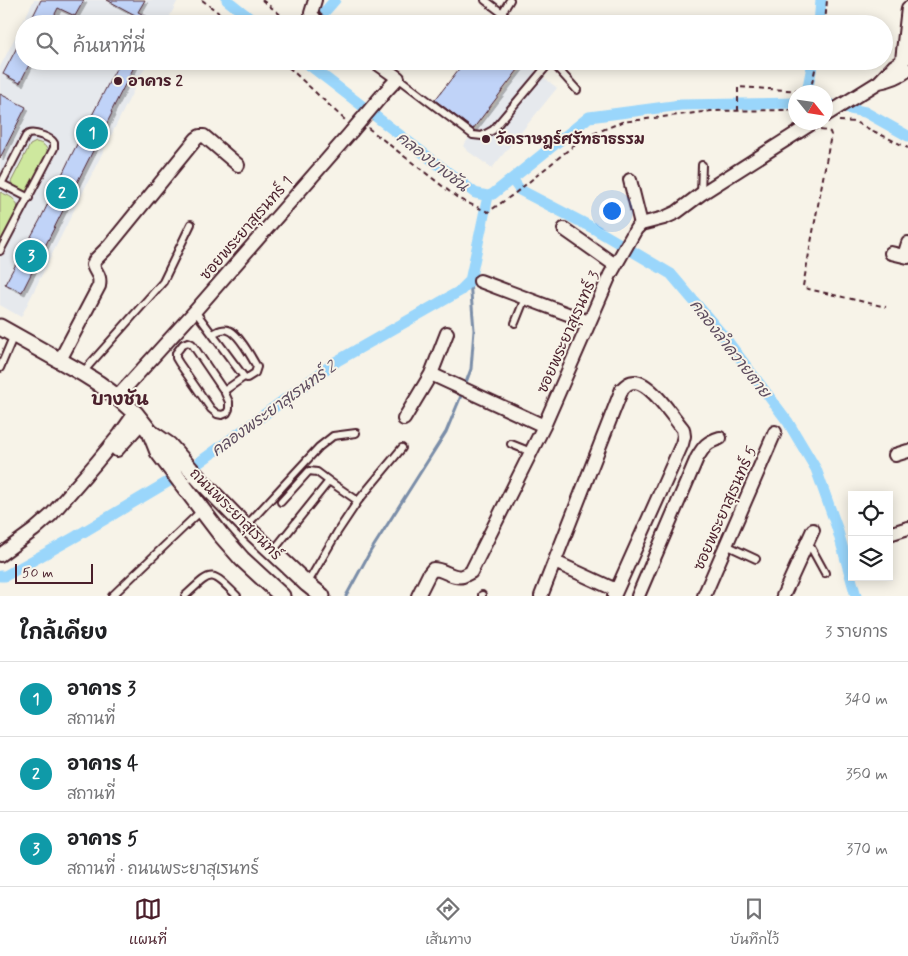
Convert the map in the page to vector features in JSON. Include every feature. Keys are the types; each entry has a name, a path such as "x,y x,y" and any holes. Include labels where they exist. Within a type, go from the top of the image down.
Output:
{"street":[{"path":"313,15 311,12 315,0"},
{"path":"833,116 879,82 902,75 906,62 908,8"},
{"path":"387,70 398,78"},
{"name":"ซอยพระยาสุเรนทร์ 1","path":"117,396 195,311 398,78"},
{"path":"630,180 638,227 677,212 701,194 802,130"},
{"path":"60,360 99,286 99,274 93,265 95,260 109,246 196,139 204,136 238,164"},
{"name":"ซอยพระยาสุเรนทร์ 3","path":"418,596 433,569 440,569 453,576 462,576 471,572 544,426 616,262 638,227"},
{"path":"564,229 616,262"},
{"path":"891,253 906,256 908,243"},
{"path":"480,281 590,322"},
{"name":"ถนนพระยาสุเรนทร์","path":"0,327 60,360 117,396 142,422 169,445 172,458 187,492 220,535 278,595"},
{"path":"404,419 431,374 447,333"},
{"path":"431,374 544,426"},
{"path":"541,596 622,389 628,384 635,382 644,384 683,429 684,436 615,593 555,562"},
{"path":"0,555 51,515 96,463 115,452 142,422"},
{"name":"ซอยพระยาสุเรนทร์ 5","path":"704,596 775,432"},
{"path":"638,596 697,458 709,441 720,438"},
{"path":"895,456 908,451"},
{"name":"ถนนพระยาสุเรนทร์","path":"172,458 201,481 272,552 322,596"},
{"path":"893,533 908,528"},
{"path":"783,596 811,536"}],"lane":[{"path":"485,0 502,13 510,0"},
{"path":"398,78 473,135 482,136 492,130 543,70"},
{"path":"559,70 577,90"},
{"path":"0,251 29,198 54,148 53,141 36,133 30,133 26,136 0,184 29,198"},
{"path":"701,194 702,165"},
{"path":"82,373 163,282 191,224"},
{"path":"515,323 525,298"},
{"path":"195,311 244,377"},
{"path":"212,334 227,329 232,331 258,367 255,373 247,378 244,377 224,391"},
{"path":"0,368 14,335"},
{"path":"188,342 192,344 224,391 230,402 227,413 222,415 217,414 211,409 176,358 176,353 183,344 188,342"},
{"path":"245,526 328,439 333,436 356,433"},
{"path":"511,444 531,452"},
{"path":"307,584 338,530 358,501 402,448"},
{"path":"281,502 309,471 313,470 358,501"},
{"path":"272,552 329,481"},
{"path":"112,596 202,510"},
{"path":"811,536 825,573"},
{"path":"726,545 756,559"},
{"path":"185,596 204,579 214,576 220,579 237,596"}],"path":[{"path":"202,0 221,15"},
{"path":"262,0 281,15"},
{"path":"826,15 827,0"},
{"path":"292,70 345,120 352,116"},
{"path":"812,85 815,70"},
{"path":"738,111 738,87 788,90"},
{"path":"364,125 459,199 488,212 514,194 583,138 622,122 702,112 788,110"},
{"path":"833,118 855,122 908,148"},
{"path":"824,130 830,132 831,135 804,288 886,307"}],"shaded area":[{"path":"34,0 178,0 170,15 26,15"},
{"path":"15,37 15,70 144,70 21,317 0,305 0,67"},
{"path":"521,70 535,70 557,88 492,168 463,146"}],"green space":[{"path":"36,142 47,148 47,153 26,192 13,186 11,182 30,145"},
{"path":"0,192 14,200 18,209 0,245"}],"building":[{"path":"41,0 84,0 76,15 58,8 54,15 34,15"},
{"path":"107,0 145,0 138,12 144,15 135,15"},
{"path":"15,51 15,70 26,70 20,83 3,74"},
{"path":"115,70 132,70 22,292 5,284 40,220"},
{"path":"458,70 518,70 473,129 435,100"},
{"path":"0,94 26,107 0,158"}],"waterway":[{"name":"คลองบางชัน","path":"227,0 246,15"},
{"path":"322,15 335,0"},
{"path":"820,15 821,0"},
{"name":"คลองบางชัน","path":"316,70 475,193 488,196 493,194 589,117 681,105 788,103"},
{"path":"808,85 811,70"},
{"name":"คลองบางชัน","path":"833,105 865,112 908,136"},
{"name":"คลองลำควายตาย","path":"512,179 520,190 593,228 671,274 726,339 788,422 816,469 837,528 856,596"},
{"name":"คลองพระยาสุเรนทร์ 2","path":"0,576 5,576 75,537 193,467 337,361 460,291 470,281 488,196"},
{"path":"465,385 471,369 474,330 470,281"},
{"path":"346,596 370,552 446,432 463,391"}],"place":[{"name":"อาคาร 2","path":"118,81"},
{"name":"อาคาร 3","path":"92,133"},
{"name":"วัดราษฎร์ศรัทธาธรรม","path":"486,139"},
{"name":"อาคาร 4","path":"62,193"},
{"name":"อาคาร 5","path":"31,256"}],"district":[{"name":"บางชัน","path":"120,399"}]}
